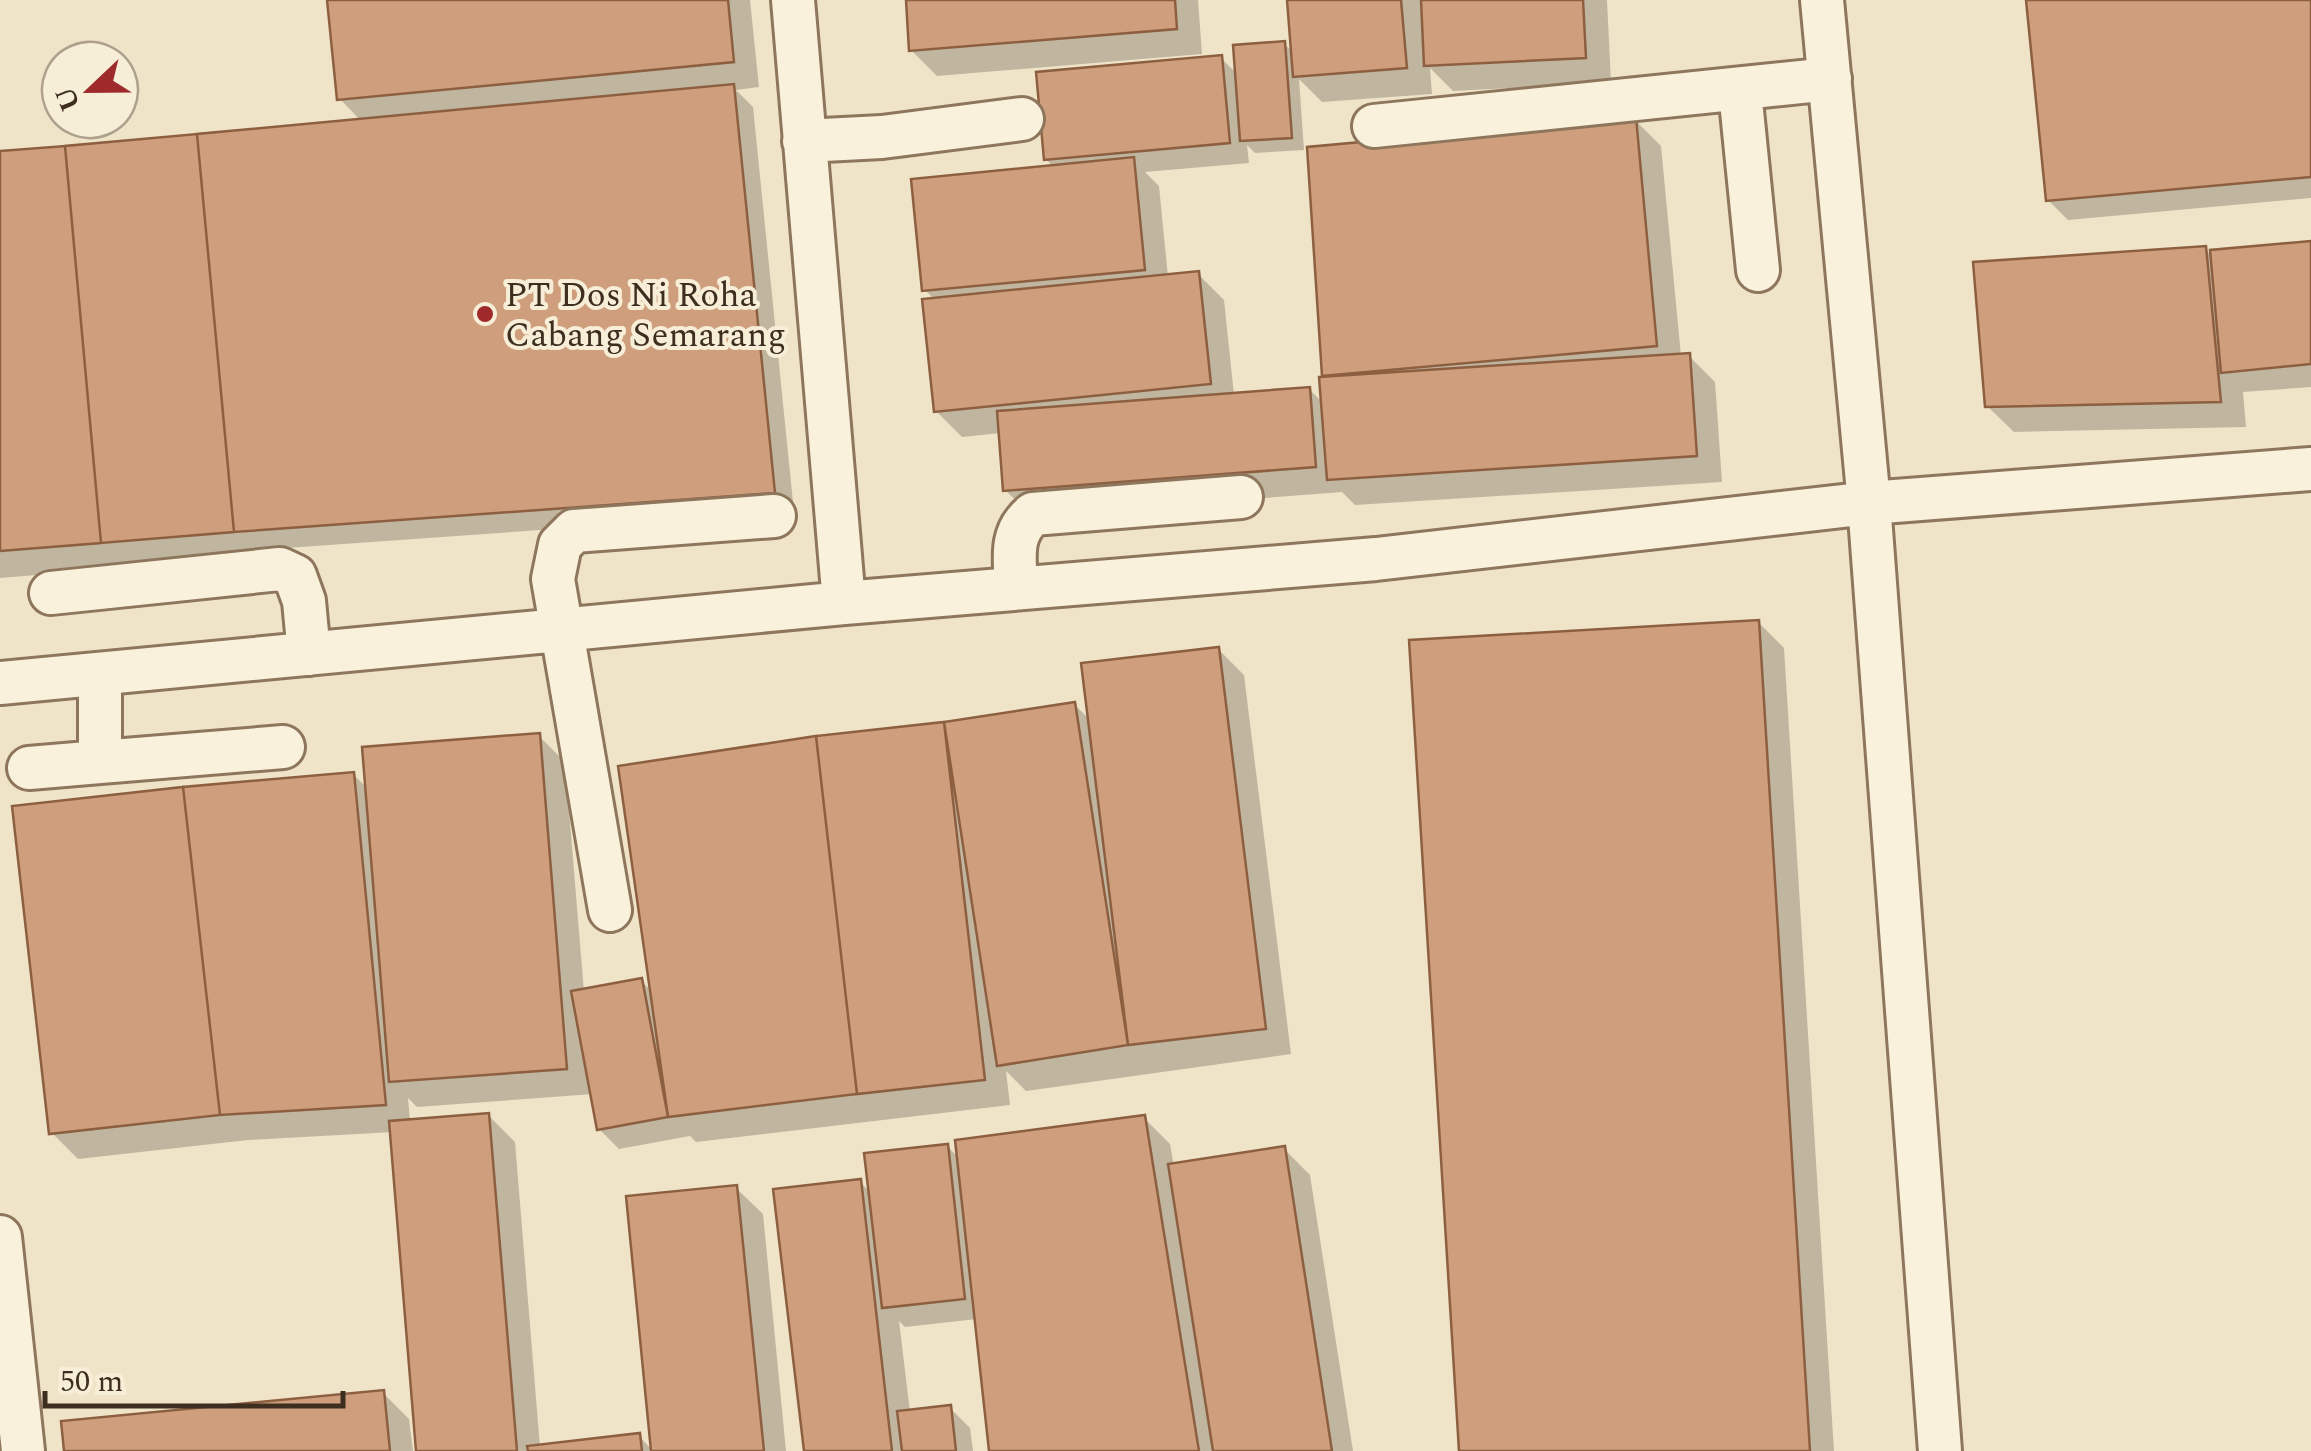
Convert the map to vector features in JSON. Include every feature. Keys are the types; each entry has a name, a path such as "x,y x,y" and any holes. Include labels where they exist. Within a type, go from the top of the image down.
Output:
{"lane":[{"path":"792,0 844,602"},
{"path":"1822,0 1868,503 1940,1451"},
{"path":"1374,126 1830,79"},
{"path":"1740,91 1758,270"},
{"path":"804,141 882,136 1022,118"},
{"path":"0,684 844,602 1376,559 1868,503 2311,469"},
{"path":"1016,588 1018,526 1033,514 1241,498"},
{"path":"610,910 553,579 560,545 574,532 774,516"},
{"path":"51,593 280,569 295,576 304,602 309,654"},
{"path":"100,674 100,762"},
{"path":"29,768 282,748"},
{"path":"0,1237 23,1451"}],"building":[{"path":"327,0 728,0 734,62 337,100"},
{"path":"906,0 1175,0 1177,29 909,51"},
{"path":"1287,0 1401,0 1407,68 1293,77"},
{"path":"1421,0 1583,0 1586,58 1424,66"},
{"path":"2026,0 2311,0 2311,177 2046,201"},
{"path":"1285,41 1292,138 1240,141 1233,45"},
{"path":"1222,55 1230,143 1044,160 1036,72"},
{"name":"PT Dos Ni Roha Cabang Semarang","path":"734,84 775,493 234,532 197,134"},
{"path":"1636,117 1657,346 1322,376 1307,147"},
{"path":"197,134 234,532 101,543 65,146"},
{"path":"65,146 101,543 0,551 0,151"},
{"path":"1134,157 1145,270 922,291 911,179"},
{"path":"2311,241 2311,364 2221,373 2210,250"},
{"path":"2206,246 2221,402 1985,407 1973,262"},
{"path":"1199,271 1211,384 934,412 922,299"},
{"path":"1690,353 1697,456 1327,480 1319,377"},
{"path":"1310,387 1316,467 1003,491 997,411"},
{"path":"1759,620 1810,1451 1459,1451 1409,640"},
{"path":"1219,647 1266,1029 1128,1045 1081,663"},
{"path":"1075,702 1128,1045 997,1066 944,722"},
{"path":"944,722 985,1080 857,1094 816,736"},
{"path":"540,733 567,1069 389,1082 362,747"},
{"path":"816,736 857,1094 668,1117 618,766"},
{"path":"354,772 386,1105 220,1115 183,787"},
{"path":"183,787 220,1115 49,1134 12,806"},
{"path":"642,978 668,1117 597,1130 571,991"},
{"path":"489,1113 517,1451 416,1451 389,1121"},
{"path":"1145,1115 1199,1451 989,1451 955,1140"},
{"path":"948,1144 965,1299 882,1308 864,1153"},
{"path":"1285,1146 1332,1451 1213,1451 1168,1164"},
{"path":"861,1179 892,1451 804,1451 773,1189"},
{"path":"737,1185 764,1451 651,1451 626,1196"},
{"path":"384,1390 390,1451 64,1451 61,1421"},
{"path":"951,1405 956,1451 902,1451 897,1411"},
{"path":"640,1433 642,1451 528,1451 527,1446"}],"place":[{"name":"PT Dos Ni Roha Cabang Semarang","path":"485,314"}]}
